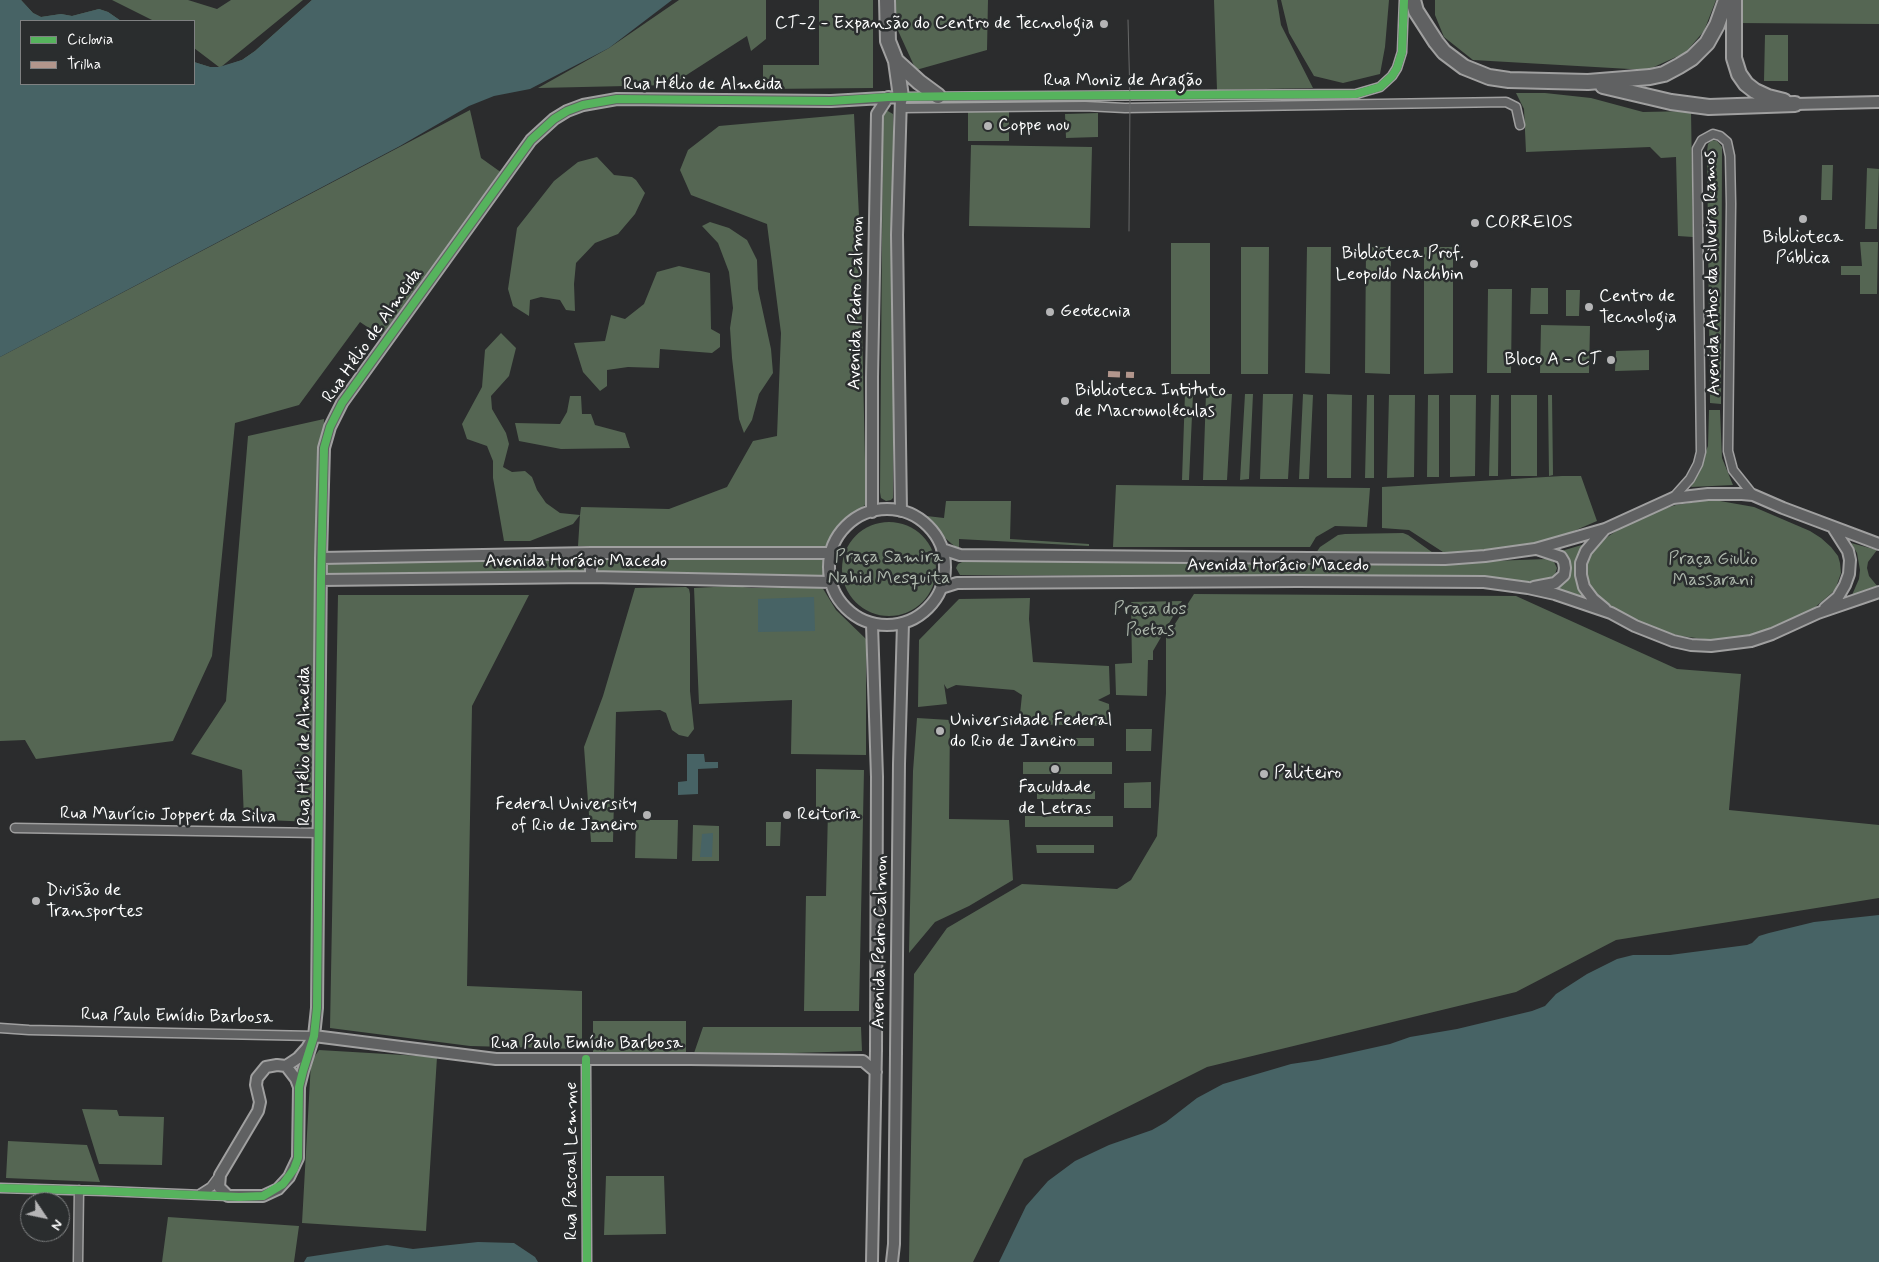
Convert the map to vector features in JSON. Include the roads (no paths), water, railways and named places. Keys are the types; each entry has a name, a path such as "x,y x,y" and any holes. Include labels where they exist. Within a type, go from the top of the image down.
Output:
{"highway":[{"path":"887,0 888,41 896,61 896,101"},
{"path":"1413,0 1416,11 1428,32 1444,52 1464,67 1489,77 1509,80 1588,82 1650,77 1664,74 1680,66 1692,58 1707,43 1717,25 1726,0"},
{"path":"1423,0 1428,32"},
{"path":"1734,0 1734,58 1739,74 1746,84 1755,91 1768,97 1795,104"},
{"path":"896,61 938,96"},
{"path":"1588,82 1671,102 1709,107 1795,104"}],"street":[{"name":"Rua Moniz de Aragão","path":"896,101 938,96 1345,96 1373,90 1380,87 1392,76 1402,52 1404,0"},
{"name":"Rua Hélio de Almeida","path":"228,1196 263,1196 278,1189 289,1177 298,1158 299,1088 314,1036 316,1008 324,448 330,427 342,403 531,140 554,119 568,111 583,105 617,98 896,101"},
{"path":"862,100 877,114 896,101"},
{"name":"Rua Moniz de Aragão","path":"896,101 1125,108 1506,102 1516,107 1520,125"},
{"path":"896,101 901,511"},
{"path":"1795,104 1879,102"},
{"name":"Avenida Pedro Calmon","path":"872,512 872,377 877,114"},
{"name":"Avenida Athos da Silveira Ramos","path":"1673,498 1690,480 1698,464 1701,452 1697,149 1704,138 1713,134 1720,136 1727,142 1730,156 1728,451 1733,470 1753,494"},
{"path":"1879,544 1834,529 1753,494 1708,494 1673,498 1605,529 1593,541 1581,563 1584,587 1593,599 1611,613 1648,632 1691,645 1712,646 1751,641 1772,634 1818,613 1879,592"},
{"path":"884,510 901,511 926,524 936,537 942,549 945,570 941,588 932,603 919,616 903,623 888,626 872,624 858,618 836,596 829,568 831,553 837,539 846,527 858,518 872,512 884,510"},
{"name":"Avenida Horácio Macedo","path":"942,549 960,554 1445,559 1535,549 1605,529"},
{"path":"1818,613 1838,596 1849,574 1850,560 1848,551 1834,529"},
{"path":"1528,588 1555,583 1564,574 1565,568 1561,557 1535,549"},
{"path":"591,553 591,576"},
{"name":"Avenida Horácio Macedo","path":"321,558 591,553 831,553"},
{"name":"Avenida Horácio Macedo","path":"321,580 591,576 831,582"},
{"name":"Avenida Horácio Macedo","path":"941,588 957,583 1474,582 1528,588 1555,594 1611,613"},
{"name":"Avenida Pedro Calmon","path":"892,1262 894,1244 899,764 903,623"},
{"name":"Avenida Pedro Calmon","path":"872,624 877,777 876,1072 872,1262"},
{"name":"Rua Maurício Joppert da Silva","path":"15,828 320,833"},
{"name":"Rua Paulo Emídio Barbosa","path":"0,1028 314,1036 496,1059 863,1061"},
{"path":"198,1195 211,1187 220,1175 258,1111 260,1102 256,1085 257,1078 266,1067 286,1066 303,1053 314,1036"},
{"path":"876,1050 863,1061 876,1072"},
{"name":"Rua Pascoal Lemme","path":"586,1059 587,1262"},
{"path":"286,1066 296,1079 299,1088"},
{"path":"220,1175 219,1187 228,1196"},
{"path":"0,1188 228,1196"},
{"path":"78,1262 79,1190"}],"water":[{"path":"0,0 21,0 33,13 41,17 61,14 72,16 99,9 108,12 120,20 20,20 20,85 195,85 195,62 210,67 219,67 242,60 255,51 312,0 672,0 609,48 530,89 494,96 469,106 400,146 0,357"},
{"path":"814,597 815,631 758,632 758,599"},
{"path":"687,754 704,754 705,762 718,762 718,768 698,769 698,794 678,795 678,782 687,781"},
{"path":"713,833 712,857 700,857 702,834"},
{"path":"1879,915 1879,1262 999,1262 1026,1206 1048,1181 1075,1161 1109,1145 1152,1130 1166,1122 1197,1098 1223,1084 1291,1064 1318,1060 1390,1044 1410,1037 1457,1029 1532,1011 1545,1006 1556,994 1587,974 1617,959 1633,955 1670,955 1747,945 1759,936 1814,922"},
{"path":"478,1242 514,1243 535,1257 538,1262 304,1262 307,1257 387,1245 413,1249"}],"tram line":[{"path":"1128,20 1130,99 1129,231"}],"place":[{"name":"CT-2 - Expansão do Centro de Tecnologia","path":"1104,24"},
{"name":"Coppe nou","path":"988,126"},
{"name":"Biblioteca Pública","path":"1803,219"},
{"name":"CORREIOS","path":"1475,223"},
{"name":"Biblioteca Prof. Leopoldo Nachbin","path":"1474,264"},
{"name":"Centro de Tecnologia","path":"1589,307"},
{"name":"Geotecnia","path":"1050,312"},
{"name":"Bloco A - CT","path":"1611,360"},
{"name":"Biblioteca Intituto de Macromoléculas","path":"1065,401"},
{"name":"Universidade Federal do Rio de Janeiro","path":"940,731"},
{"name":"Faculdade de Letras","path":"1055,769"},
{"name":"Paliteiro","path":"1264,774"},
{"name":"Federal University of Rio de Janeiro","path":"647,815"},
{"name":"Reitoria","path":"787,815"},
{"name":"Divisão de Transportes","path":"36,901"}],"park label":[{"name":"Praça Samira Nahid Mesquita","path":"889,568"},
{"name":"Praça Giulio Massarani","path":"1713,570"},
{"name":"Praça dos Poetas","path":"1150,620"}]}
